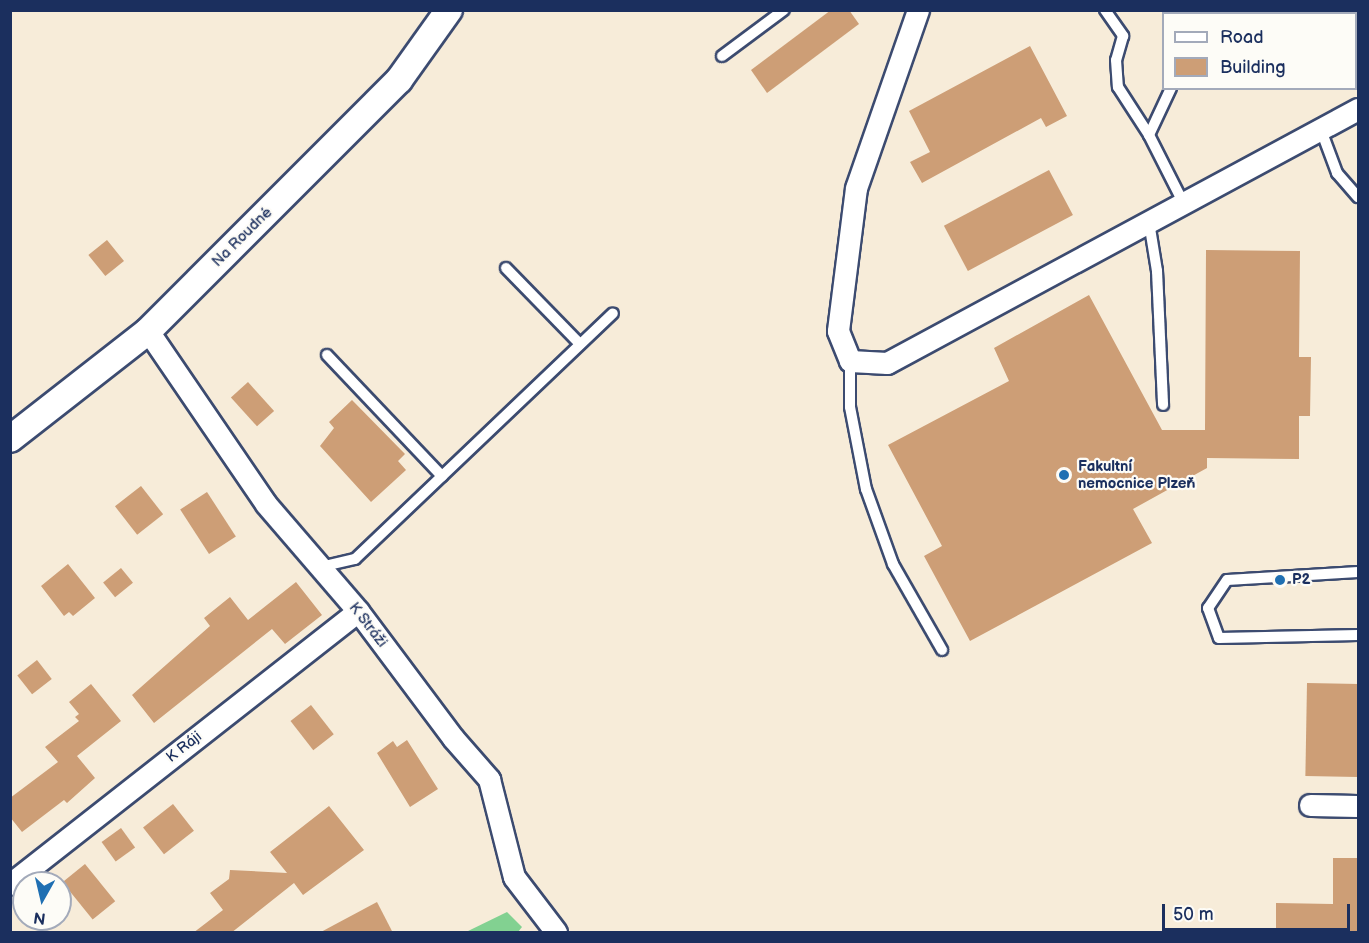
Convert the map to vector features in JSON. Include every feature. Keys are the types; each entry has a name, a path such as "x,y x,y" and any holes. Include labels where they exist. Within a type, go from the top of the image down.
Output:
{"street":[{"name":"Na Roudné","path":"10,439 148,332 399,80 449,10"},
{"path":"918,10 856,188 838,331 850,360 886,363 1359,110"},
{"name":"K Stráži","path":"148,332 266,504 358,611 453,738 489,778 514,878 556,933"},
{"name":"K Ráji","path":"10,884 358,611"},
{"path":"1310,805 1359,806"}],"lane":[{"path":"722,56 784,10"},
{"path":"1105,10 1123,36 1116,60 1118,87 1149,135 1184,204"},
{"path":"1149,135 1170,90"},
{"path":"1321,130 1337,173 1359,196"},
{"path":"1149,222 1156,271 1163,405"},
{"path":"506,268 580,344"},
{"path":"320,567 355,559 613,313"},
{"path":"327,355 442,476"},
{"path":"850,360 850,407 866,489 893,564 942,650"},
{"path":"1359,572 1227,580 1208,608 1219,638 1359,635"}],"green space":[{"path":"507,912 522,927 518,932 466,932"}],"building":[{"path":"831,10 849,10 859,24 767,93 751,70"},
{"path":"1030,46 1067,116 1046,127 1041,118 922,183 910,162 930,152 909,111"},
{"path":"1049,170 1073,215 968,271 944,226"},
{"path":"107,240 124,261 105,276 88,255"},
{"path":"1206,250 1300,251 1299,357 1311,357 1310,416 1299,416 1299,459 1207,458 1207,468 1133,509 1152,543 970,641 924,556 942,546 888,445 1009,381 994,348 1089,295 1162,430 1205,430"},
{"path":"248,382 274,411 257,426 231,397"},
{"path":"352,400 405,454 398,461 406,470 371,502 320,446 334,428 329,422"},
{"path":"141,486 163,514 137,535 115,506"},
{"path":"207,492 236,536 209,554 180,509"},
{"path":"68,564 95,598 73,616 69,612 64,616 41,586"},
{"path":"121,568 133,583 115,597 103,582"},
{"path":"296,582 322,615 285,644 272,629 154,723 132,695 210,626 204,618 230,597 248,620"},
{"path":"37,660 52,679 32,694 17,675"},
{"path":"1307,683 1358,684 1357,777 1305,776"},
{"path":"91,684 121,721 77,756 95,778 67,803 64,800 22,832 10,817 10,798 58,762 45,747 79,721 75,717 79,714 69,702"},
{"path":"311,705 334,734 313,750 291,721"},
{"path":"407,740 438,789 410,807 377,753 393,741 397,747"},
{"path":"173,804 194,831 164,854 143,827"},
{"path":"329,806 364,850 303,895 294,883 231,933 193,933 223,910 210,893 229,879 230,870 287,873 270,852"},
{"path":"121,828 135,847 116,862 102,842"},
{"path":"1333,858 1359,858 1359,933 1276,933 1276,903 1333,904"},
{"path":"85,864 115,901 93,920 72,894 72,875"},
{"path":"377,902 393,933 319,933"}],"place":[{"name":"Fakultní nemocnice Plzeň","path":"1064,475"},
{"name":"P2","path":"1280,580"}]}
